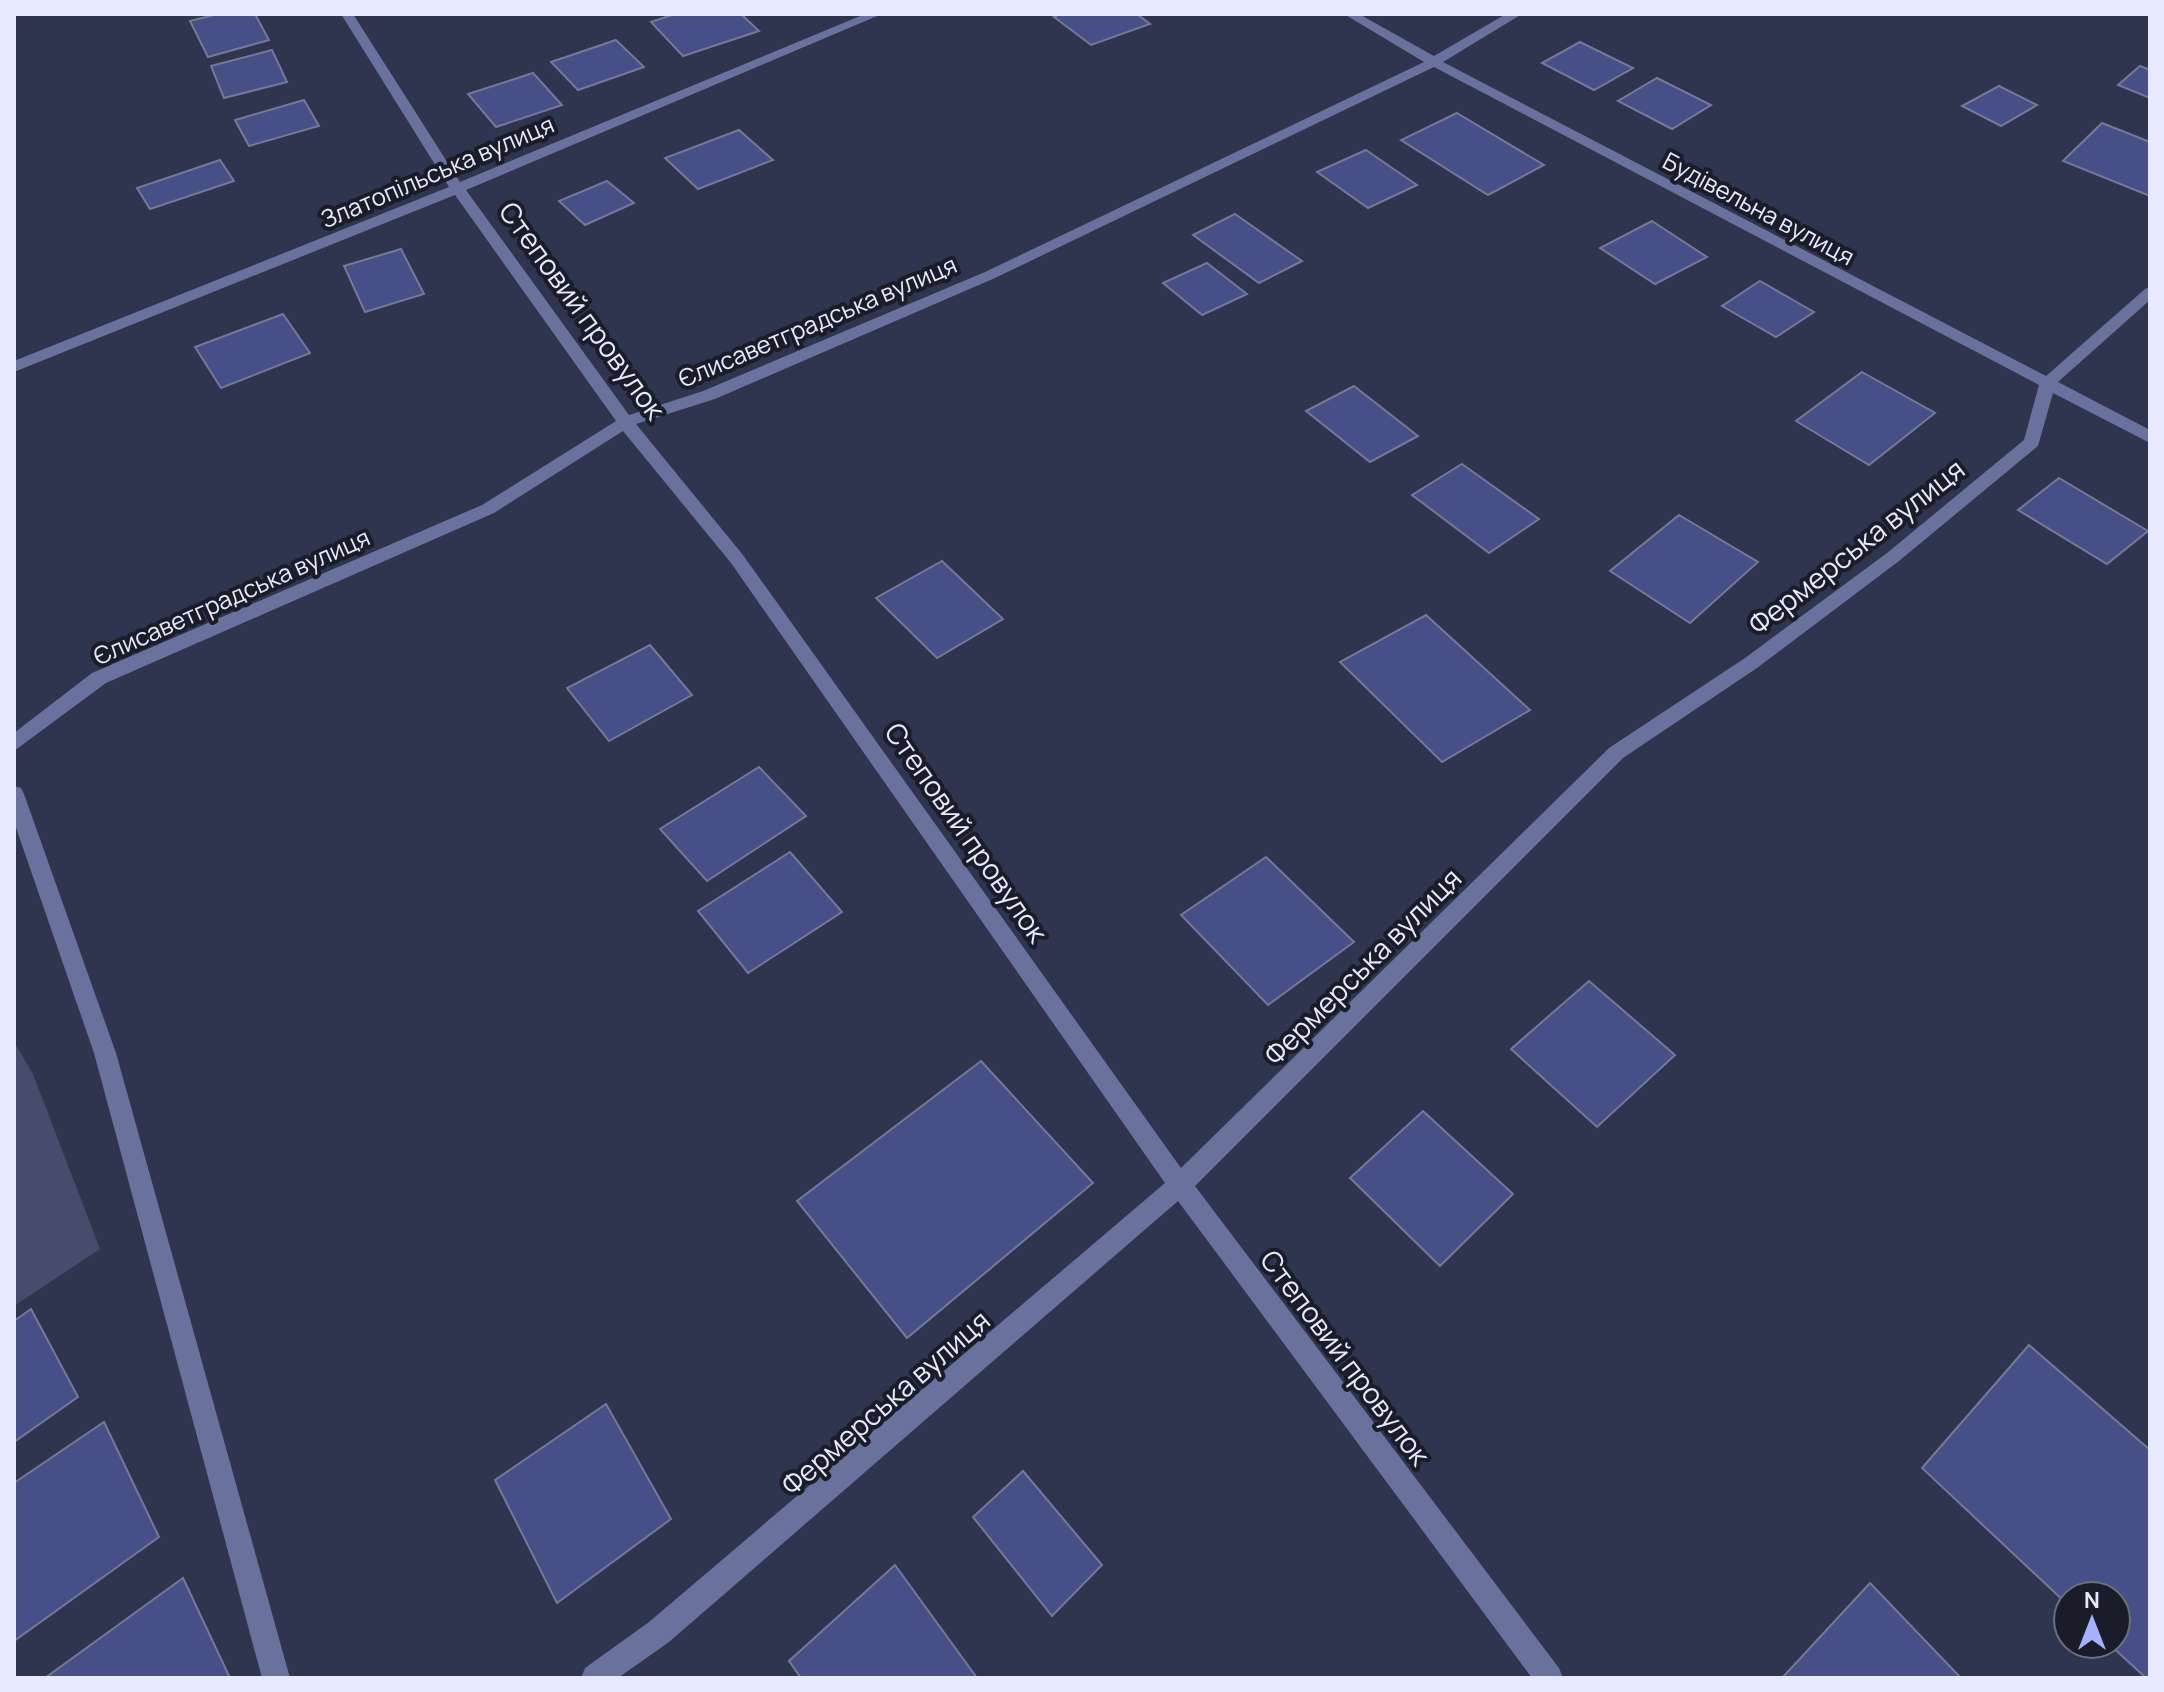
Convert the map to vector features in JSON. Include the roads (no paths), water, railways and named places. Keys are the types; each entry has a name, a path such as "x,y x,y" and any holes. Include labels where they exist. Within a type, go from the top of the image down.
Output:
{"street":[{"name":"Степовий провулок","path":"347,14 457,188 625,422 737,559 1180,1185 1549,1678"},
{"name":"Златопільська вулиця","path":"14,367 876,14"},
{"name":"Будівельна вулиця","path":"1350,14 1434,62 2150,437"},
{"name":"Єлисаветградська вулиця","path":"14,743 99,678 488,509 625,422 709,395 990,275 1434,62 1485,29 1516,14"},
{"path":"2047,384 2150,292"},
{"name":"Фермерська вулиця","path":"595,1678 659,1632 1180,1185 1616,753 1751,663 1893,557 2032,442 2047,384"},
{"path":"14,794 105,1053 276,1678"}]}
